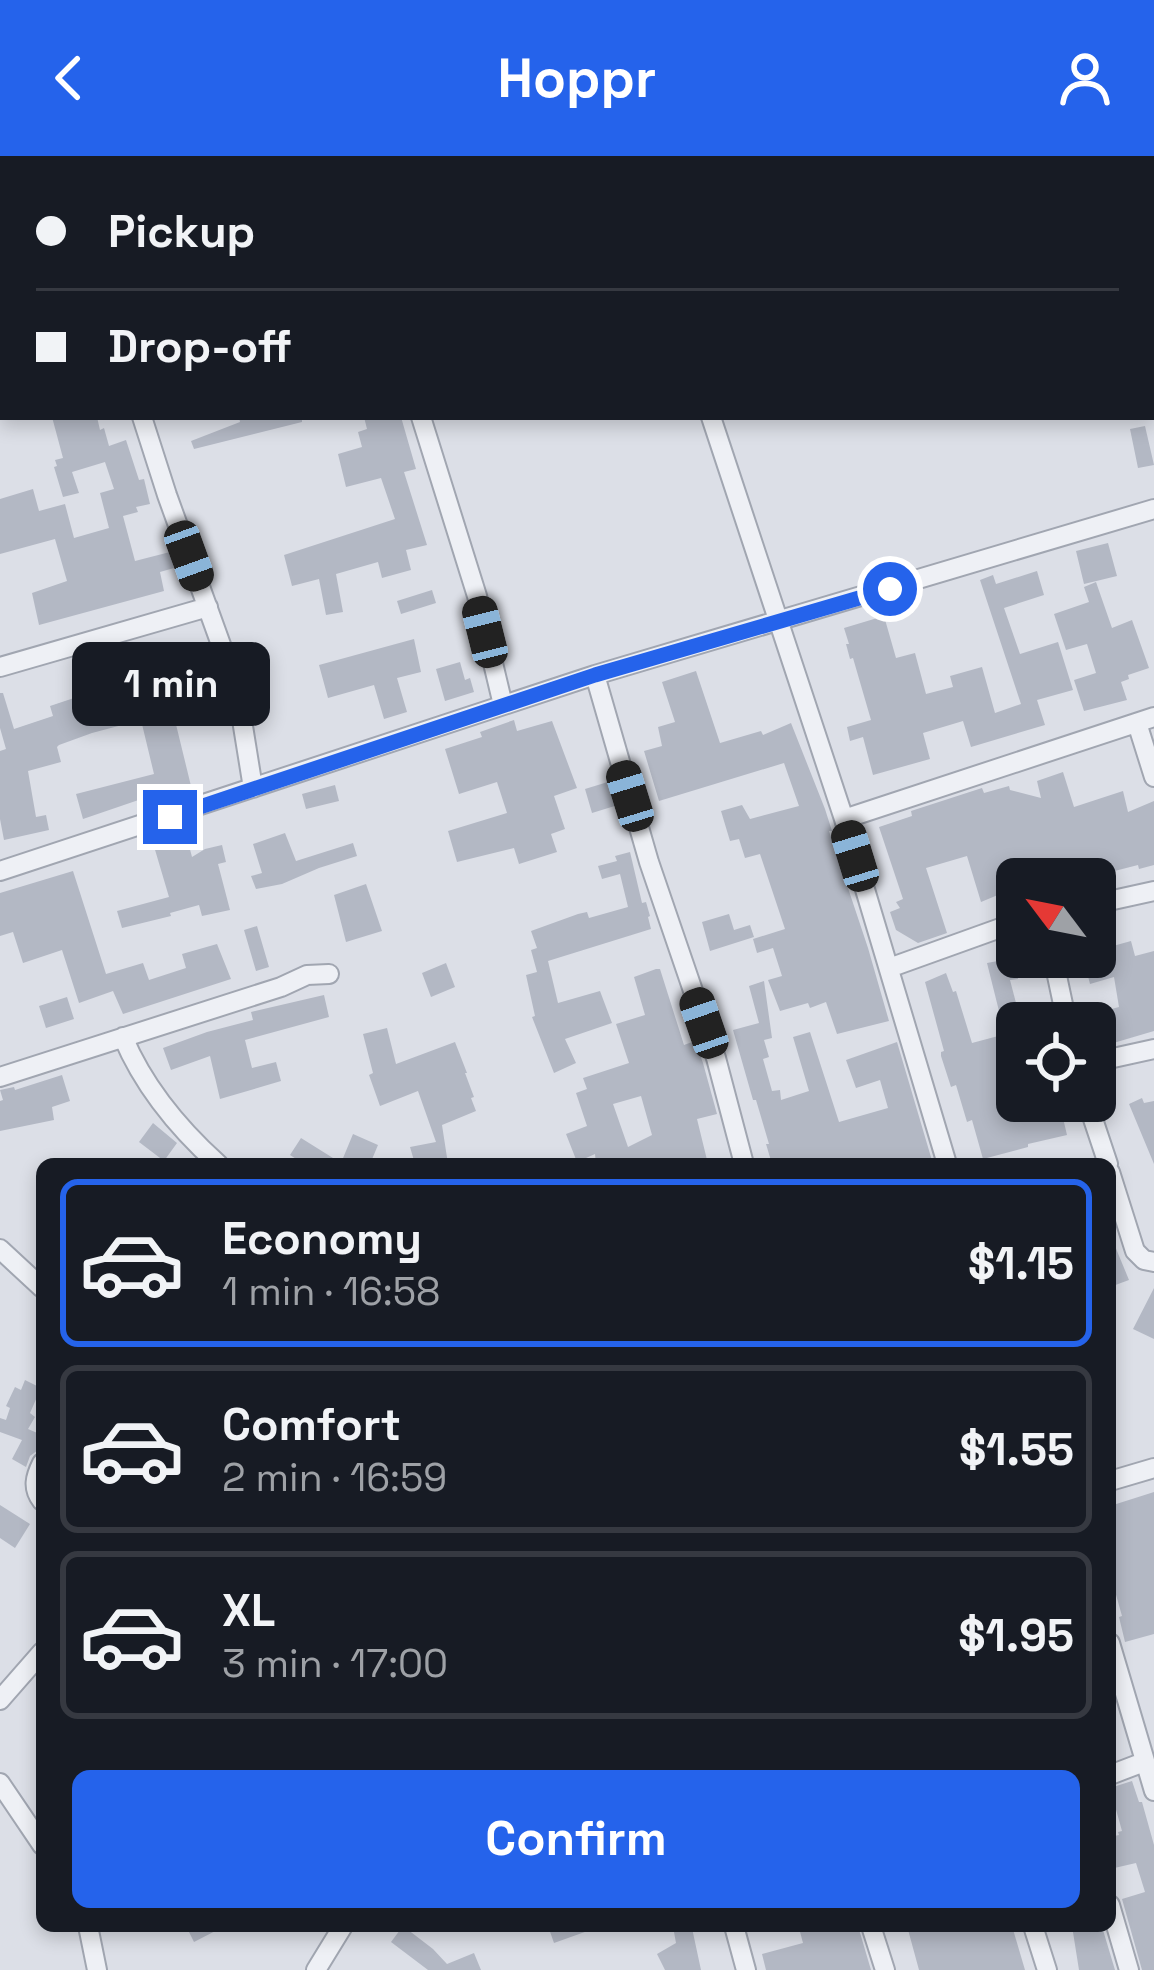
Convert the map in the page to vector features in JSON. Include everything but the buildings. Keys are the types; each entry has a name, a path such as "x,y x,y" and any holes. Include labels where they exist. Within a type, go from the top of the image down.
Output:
{"street":[{"path":"143,420 237,688 253,788"},
{"path":"422,420 477,596 503,705"},
{"path":"712,420 844,819 945,1158"},
{"path":"0,872 595,675 1154,509"},
{"path":"0,667 208,607"},
{"path":"595,675 650,862 716,1058 742,1158"},
{"path":"844,819 1146,720 1154,777"},
{"path":"1116,899 1154,891"},
{"path":"889,968 996,930"},
{"path":"0,1077 307,975 329,974"},
{"path":"123,1037 158,1099 211,1158"},
{"path":"1116,1057 1154,1049"},
{"path":"1095,1122 1106,1158"},
{"path":"1116,1190 1135,1251 1154,1262"},
{"path":"0,1250 36,1283"},
{"path":"1116,1479 1154,1468"},
{"path":"0,1700 36,1659"},
{"path":"1116,1662 1154,1792"},
{"path":"1116,1772 1144,1762"},
{"path":"0,1783 36,1836"},
{"path":"1116,1926 1129,1970"},
{"path":"89,1932 97,1970"},
{"path":"316,1970 339,1932"},
{"path":"736,1932 746,1970"},
{"path":"873,1932 885,1970"},
{"path":"1035,1932 1047,1970"}],"route":[{"path":"170,817 595,675 890,589"}]}
